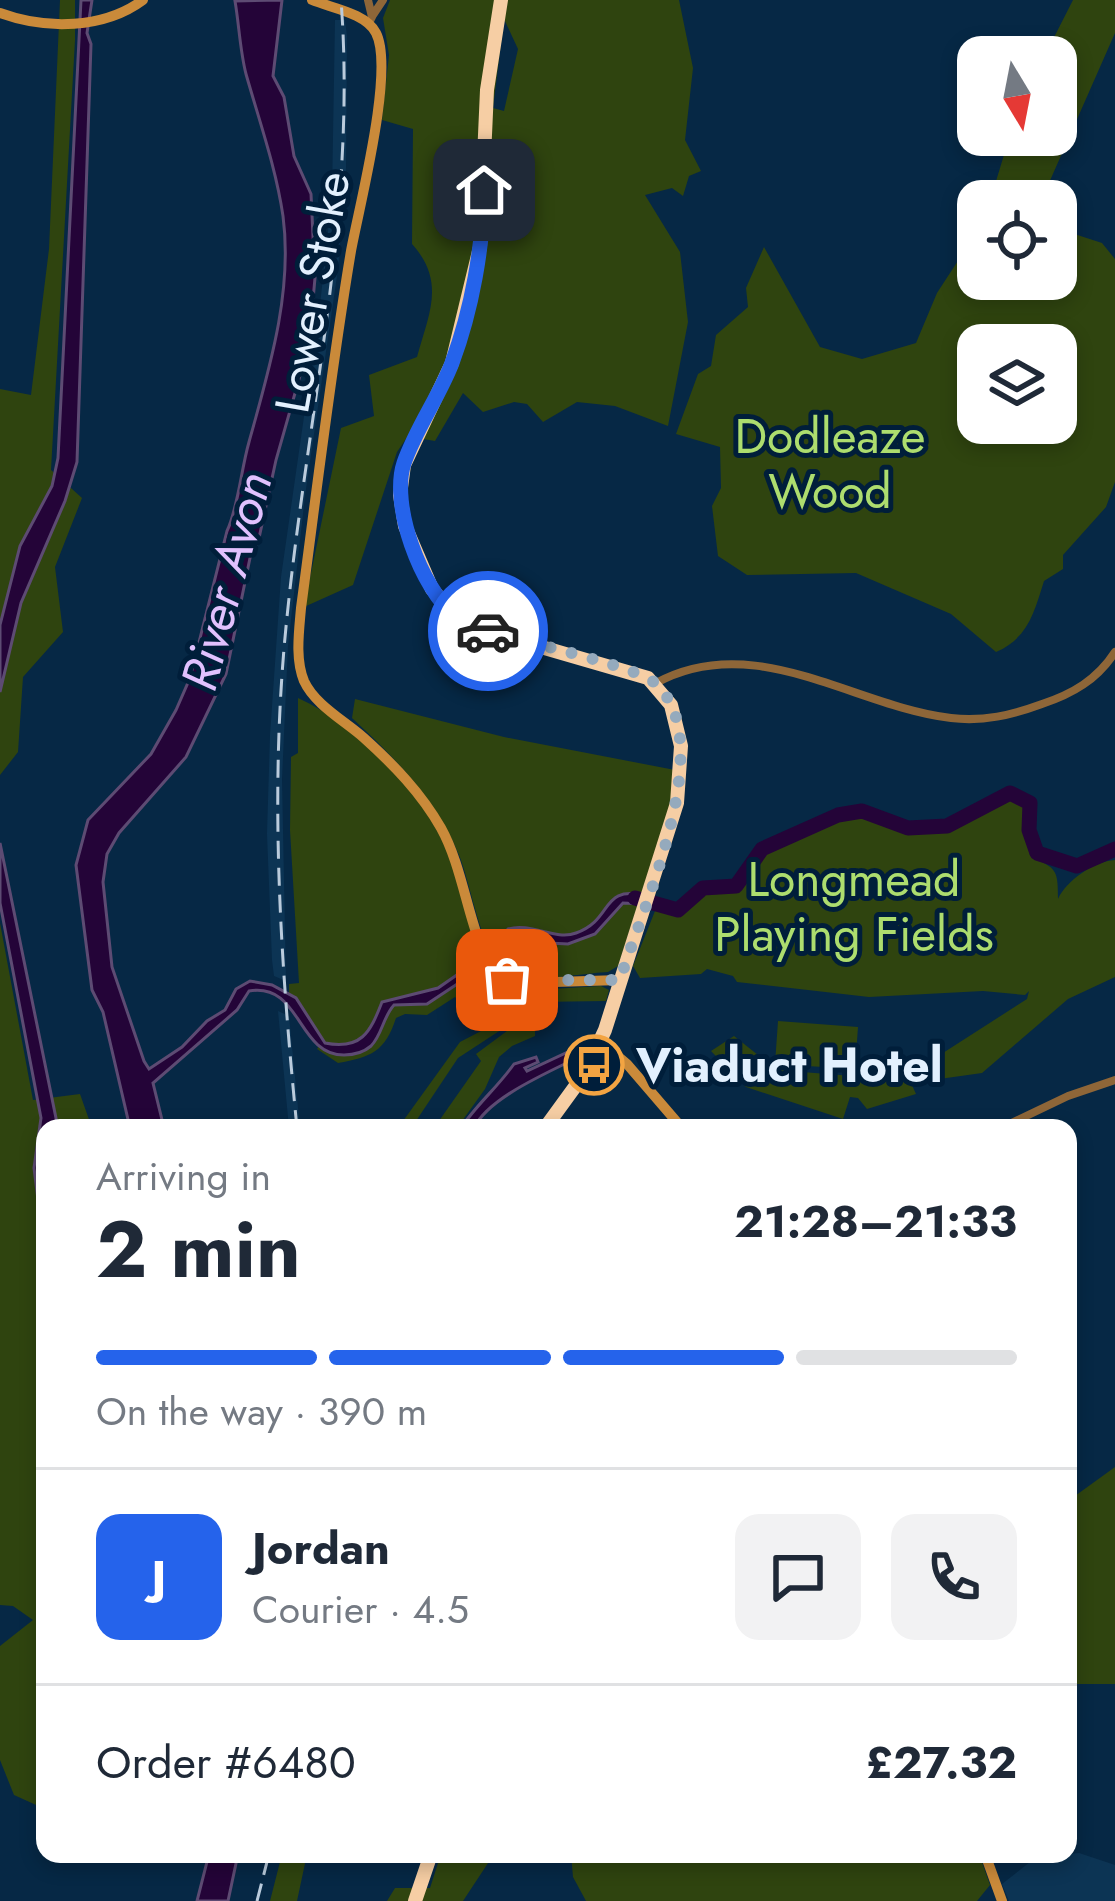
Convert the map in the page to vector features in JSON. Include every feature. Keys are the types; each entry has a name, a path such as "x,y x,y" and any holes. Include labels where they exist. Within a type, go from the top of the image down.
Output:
{"highway":[{"path":"501,0 487,90 480,247 452,363 404,465 400,495 404,519 432,589 455,616 486,631 632,670 656,683 671,706 681,746 677,803 602,1048 551,1119"},
{"path":"415,1901 428,1863"}],"main road":[{"path":"0,13 92,22 119,16 143,0"},
{"path":"312,0 371,20"},
{"name":"Lower Stoke","path":"371,20 380,62 372,154 352,248 324,436 301,608 299,664 312,693 402,773 437,822 461,871 488,961 507,980 620,980"},
{"path":"602,1048 673,1119"},
{"path":"988,1863 1002,1901"}],"street":[{"path":"368,0 371,20"},
{"path":"371,20 383,0"},
{"path":"656,683 699,668 754,665 844,686 927,714 979,719 1011,715 1070,694 1104,669 1115,652"},
{"path":"1020,1119 1115,1080"}],"shaded area":[{"path":"335,20 345,20 347,36 346,168 338,269 288,646 282,779 286,981 274,976 272,960 267,834 270,735 281,577 332,194"},
{"path":"278,1011 289,1016 299,1119 288,1119"},
{"path":"1077,1853 1115,1865 1115,1901 1009,1901 1002,1884 1029,1863 1077,1863"}],"green space":[{"path":"60,0 75,0 75,40 51,470 82,498 55,567 63,632 23,677 18,752 0,775 0,389 31,395 49,249"},
{"path":"390,0 679,0 693,68 685,140 701,171 689,176 683,196 672,188 645,195 680,252 688,322 668,426 615,406 577,402 543,422 527,404 514,402 483,412 463,393 435,441 423,439 422,415 397,452 353,585 304,607 341,428 374,416 369,375 417,357 432,298 429,272 412,244 413,129 382,120 389,55 383,18","holes":["504,19 518,49 504,111 493,108"]},
{"path":"1073,0 1115,0 1115,33 1077,119 1077,36 1055,36"},
{"path":"1004,156 1061,156 1050,180 996,180"},
{"name":"Dodleaze Wood","path":"1077,235 1102,243 1115,259 1115,482 1106,507 1063,555 1063,569 1044,581 1023,632 996,652 951,614 856,573 747,575 718,556 712,506 721,488 720,447 676,434 698,374 711,366 716,335 748,307 746,288 764,247 820,347 862,359 916,343 937,293 957,262 957,300 1077,300"},
{"path":"298,698 340,723 380,756 429,816 460,879 484,965 493,977 515,988 512,1008 481,1022 455,997 427,1015 396,1018 382,1046 368,1055 338,1063 317,1049 323,1040 298,999 289,993 289,984 299,983 290,830"},
{"path":"355,699 504,737 675,770 674,793 618,966 608,972 541,978 516,976 499,965 484,938 450,835 413,781 352,718"},
{"name":"Longmead Playing Fields","path":"1007,799 1023,805 1022,826 1030,855 1054,871 1058,899 1082,873 1115,860 1115,977 1068,999 982,1073 911,1083 916,1094 867,1109 858,1098 850,1097 843,1119 746,1087 711,1051 734,1036 777,1070 865,1077 905,1061 932,1060 1027,999 1029,991 1025,995 983,991 869,997 737,982 733,976 707,969 701,974 640,978 633,966 655,911 684,913 707,893 745,886 765,848 856,810 903,828 934,830"},
{"path":"0,923 33,1100 80,1094 89,1119 36,1119 36,1805 14,1795 0,1760 0,1646 33,1620 13,1606 0,1605"},
{"path":"601,986 609,990 606,1001 536,1002 535,990"},
{"path":"516,1013 535,1028 535,1036 499,1057 485,1089 463,1119 440,1119 481,1061 476,1054 511,1028 510,1024 458,1058 417,1119 404,1119 460,1042"},
{"path":"778,1021 858,1027 855,1069 775,1064"},
{"path":"1115,1467 1115,1684 1077,1684 1077,1494"},
{"path":"280,1863 305,1863 297,1901 270,1901"},
{"path":"438,1863 488,1863 463,1901 387,1901 395,1888 430,1888"},
{"path":"572,1863 982,1863 990,1885 977,1901 586,1901 573,1877"}],"water":[{"path":"81,0 92,0 87,33 91,44 77,462 21,603 0,692 0,625 20,546 52,486 58,458"},
{"name":"River Avon","path":"282,0 273,76 284,97 294,156 311,194 315,278 309,344 250,558 226,674 186,757 119,833 107,854 103,882 112,967 144,1061 149,1069 182,1047 225,1010 236,989 250,981 272,985 296,998 325,1043 347,1044 368,1030 382,1002 438,988 490,952 508,929 568,935 588,927 621,895 647,896 645,904 623,903 595,934 568,944 534,936 515,938 483,967 427,1004 394,1005 375,1042 355,1054 329,1052 279,997 249,991 237,1010 153,1083 162,1119 128,1119 103,1012 92,990 76,865 88,820 151,754 190,678 282,302 283,216 244,65 235,1"},
{"path":"0,843 56,1119 41,1119 0,903"},
{"path":"585,1044 588,1051 508,1095 480,1119 468,1119 514,1064 536,1057 538,1062 527,1071"},
{"path":"207,1863 236,1863 228,1901 197,1901"}],"waterway":[{"path":"635,898 678,910 703,888 736,886 762,849 838,815 862,811 908,828 947,826 1010,793 1030,803 1029,830 1037,853 1077,866 1115,849"}],"railway":[{"path":"296,1119 282,937 279,745 287,617 336,232 344,78 341,0"},
{"path":"257,1901 267,1863"}],"way so far":[{"path":"488,631 648,678 671,706 681,746 677,803 620,980 507,980"}],"place":[{"name":"Viaduct Hotel","path":"594,1065"}],"route":[{"path":"484,190 480,247 468,306 452,363 404,465 400,495 406,526 432,589 455,616 488,631"}]}
